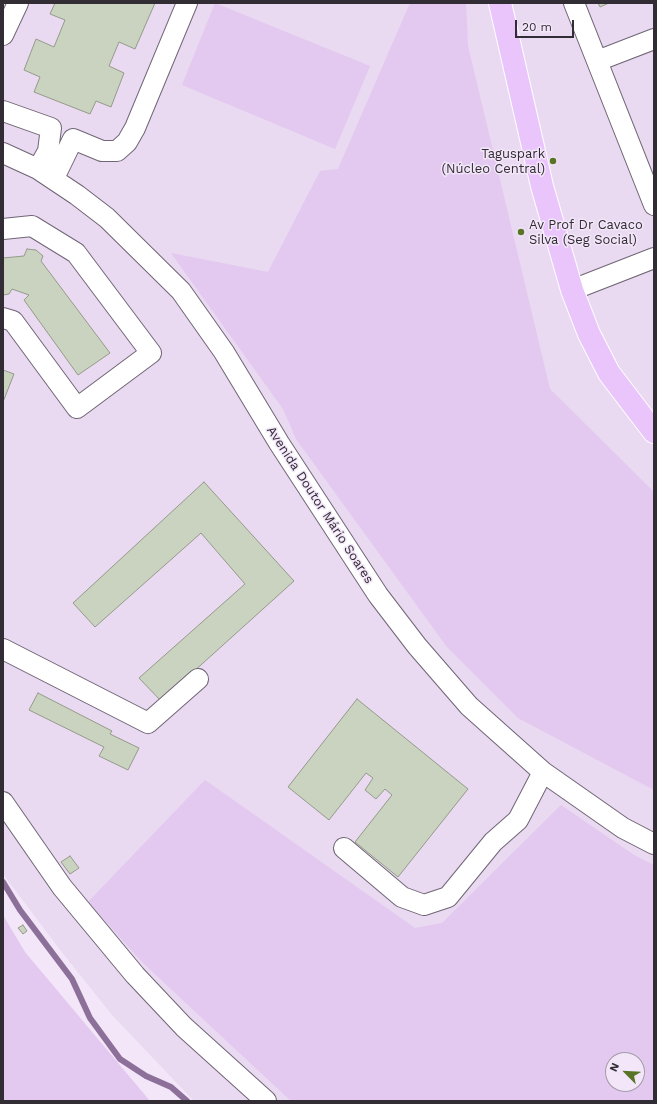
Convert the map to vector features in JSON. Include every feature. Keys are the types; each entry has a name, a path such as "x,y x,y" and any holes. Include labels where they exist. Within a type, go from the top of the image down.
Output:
{"main road":[{"path":"500,3 542,186 572,290 589,334 609,373 654,432"}],"street":[{"path":"3,35 18,3"},
{"path":"3,111 23,119 38,121 73,139 102,151 117,151 127,142 135,128 187,3"},
{"path":"574,3 654,205"},
{"path":"597,61 654,39"},
{"path":"46,174 51,128"},
{"path":"46,174 73,139"},
{"name":"Avenida Doutor Mário Soares","path":"3,153 46,174 107,218 181,291 224,352 279,443 378,595 412,641 469,706 544,772 623,828 654,844"},
{"path":"3,229 32,226 76,252 151,353 77,408 13,321 3,318"},
{"path":"572,290 654,258"},
{"path":"3,650 148,723 198,679"},
{"path":"344,848 402,896 424,905 448,897 493,842 518,820 544,772"},
{"path":"3,802 62,887 135,975 184,1027 266,1101"}],"shaded area":[{"path":"3,3 654,3 654,1101 194,1101 112,1015 61,951 3,874"},
{"path":"215,3 370,66 335,149 182,85"},
{"path":"410,3 466,3 468,46 550,389 654,492 654,790 518,718 447,647 296,439 283,409 171,253 268,272 320,171 338,169"},
{"path":"205,780 415,928 442,923 561,805 634,855 654,865 654,1101 291,1101 143,963 88,902"},
{"path":"3,915 25,952 150,1101 3,1101"}],"building":[{"path":"55,3 155,3 135,49 119,42 109,66 124,73 111,107 96,101 90,114 34,92 40,77 24,70 36,39 54,47 65,20 50,14"},
{"path":"598,3 609,3 600,7"},
{"path":"27,249 36,250 43,256 41,261 110,353 78,375 24,300 29,295 12,289 9,294 3,295 3,258 24,256"},
{"path":"3,370 14,374 3,402"},
{"path":"204,482 294,581 161,701 139,678 245,584 201,533 95,627 73,603"},
{"path":"38,693 112,731 110,734 139,748 128,770 99,756 104,747 29,710"},
{"path":"357,699 468,789 398,877 355,842 392,795 385,789 376,799 365,790 373,778 366,773 329,820 288,787"},
{"path":"70,856 79,868 70,874 61,862"},
{"path":"23,925 27,931 23,934 18,928"}],"waterway":[{"path":"3,882 20,910 72,979 90,1018 120,1059 146,1076 171,1087 187,1101"}],"place":[{"name":"Taguspark (Núcleo Central)","path":"553,161"},
{"name":"Av Prof Dr Cavaco Silva (Seg Social)","path":"521,232"}]}
